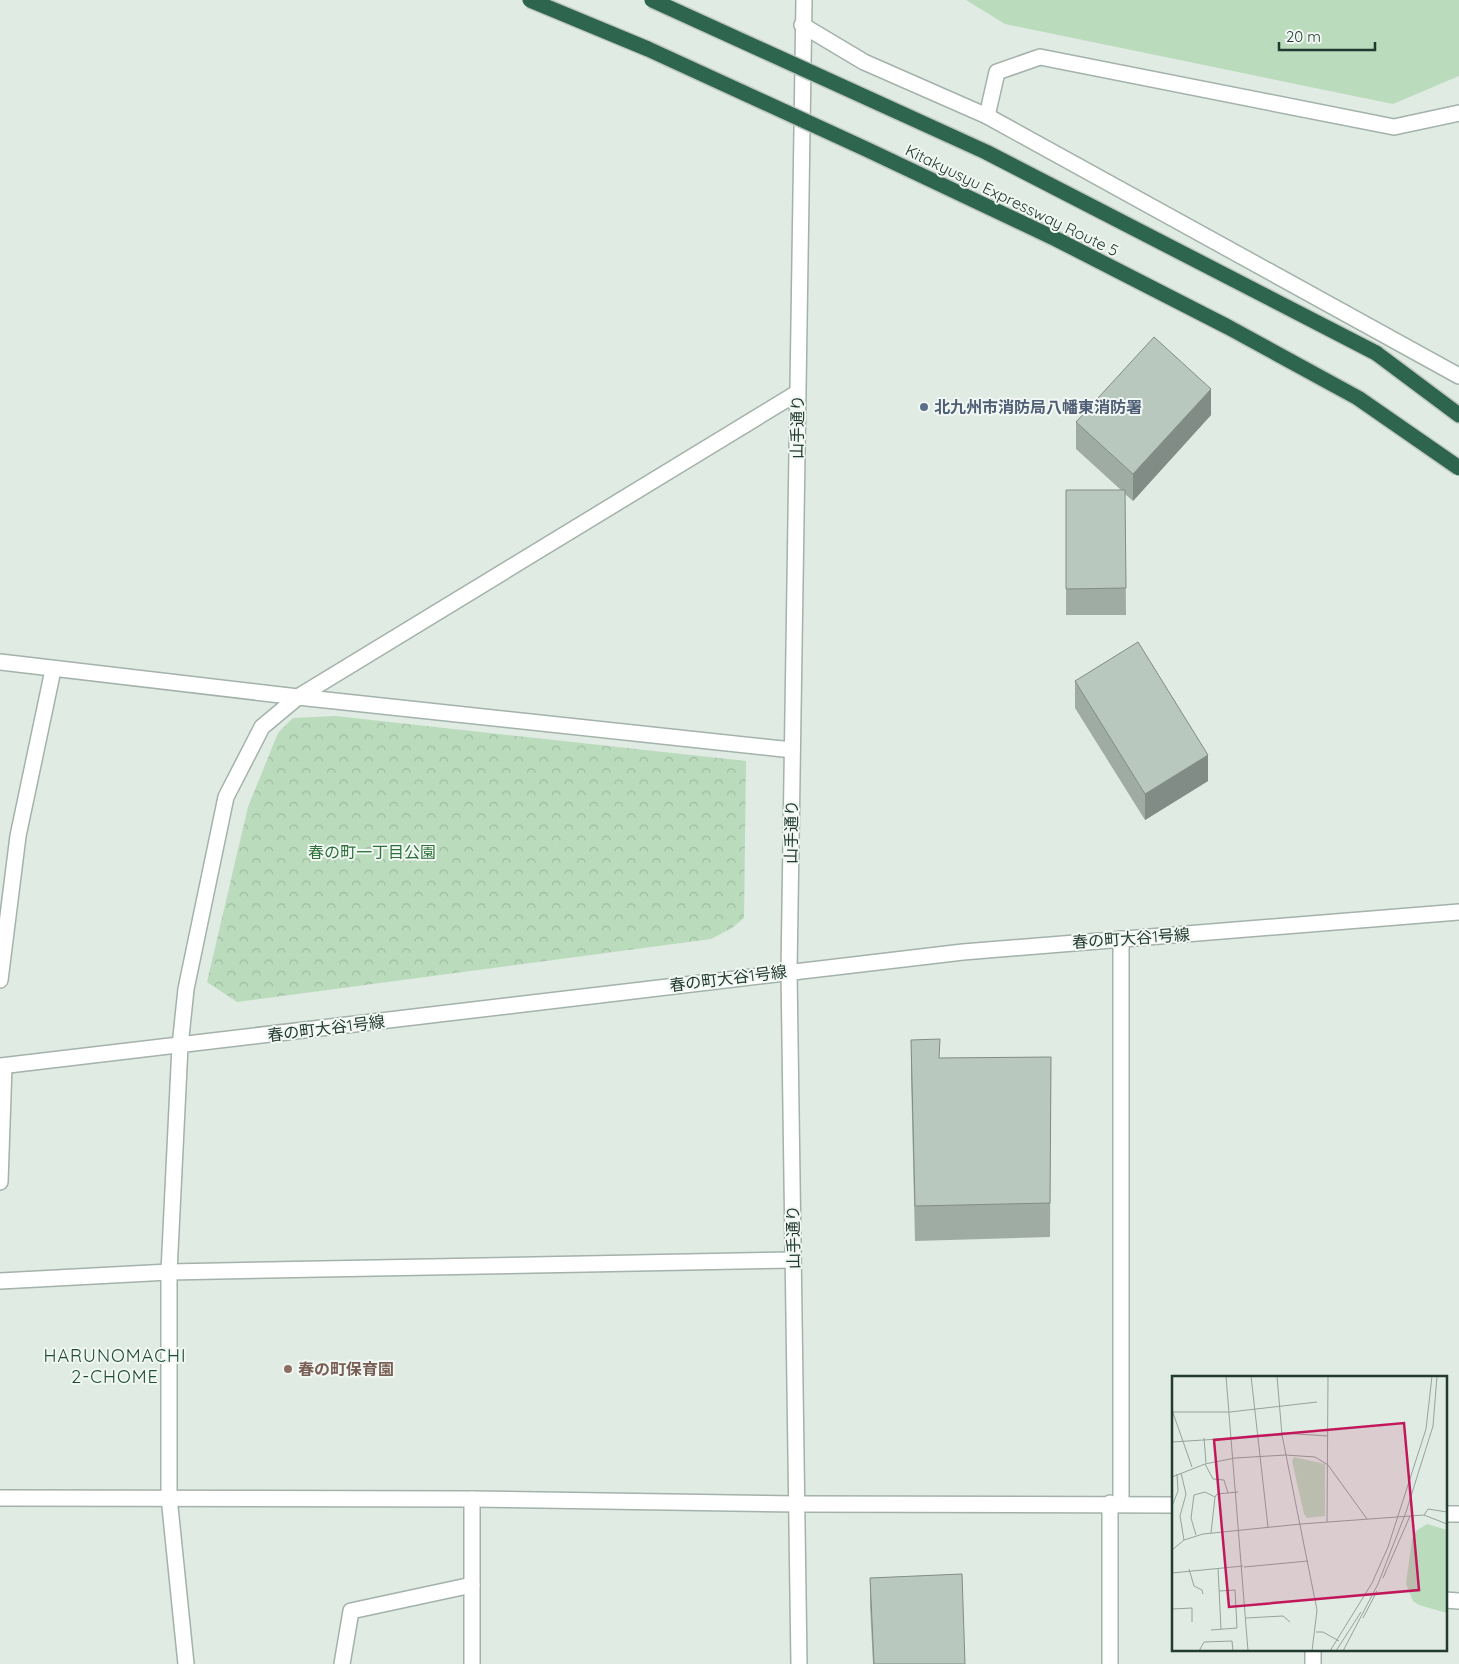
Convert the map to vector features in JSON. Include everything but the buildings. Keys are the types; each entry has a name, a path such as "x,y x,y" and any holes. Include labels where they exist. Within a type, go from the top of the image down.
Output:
{"highway":[{"name":"Kitakyusyu Expressway Route 5","path":"530,0 657,53 1056,239 1228,327 1358,398 1459,468"},
{"name":"Kitakyusyu Expressway Route 5","path":"652,0 986,152 1376,353"},
{"path":"1376,353 1459,404"},
{"path":"1376,353 1459,415"}],"street":[{"name":"山手通り","path":"799,1664 790,971 802,25 804,0"},
{"path":"802,25 864,62 987,116 1459,376"},
{"path":"987,116 997,72 1040,57 1394,128 1459,113"},
{"path":"186,1664 169,1497 169,1272 180,1046 186,989 226,797 262,727 298,698 797,393"},
{"path":"0,662 53,670 298,698 792,750"},
{"path":"0,980 18,836 53,670"},
{"name":"春の町大谷1号線","path":"2,1066 790,971 963,952 1459,912"},
{"path":"1110,1664 1115,1503 1121,939"},
{"path":"0,1182 2,1066"},
{"path":"0,1281 169,1272 794,1260"},
{"path":"0,1498 169,1497 797,1504 1115,1503 1172,1505"},
{"path":"472,1499 472,1664"},
{"path":"1446,1514 1459,1514"},
{"path":"342,1664 351,1611 472,1585"},
{"path":"1446,1600 1459,1601"}],"green space":[{"path":"966,0 1459,0 1459,76 1393,104 1005,24"},
{"name":"春の町一丁目公園","path":"335,716 746,761 744,918 732,928 711,939 237,1002 207,982 248,807 278,733 293,718"}],"place":[{"name":"北九州市消防局八幡東消防署","path":"924,407"},
{"name":"春の町保育園","path":"288,1369"}],"district":[{"name":"HARUNOMACHI 2-CHOME","path":"115,1366"}]}
